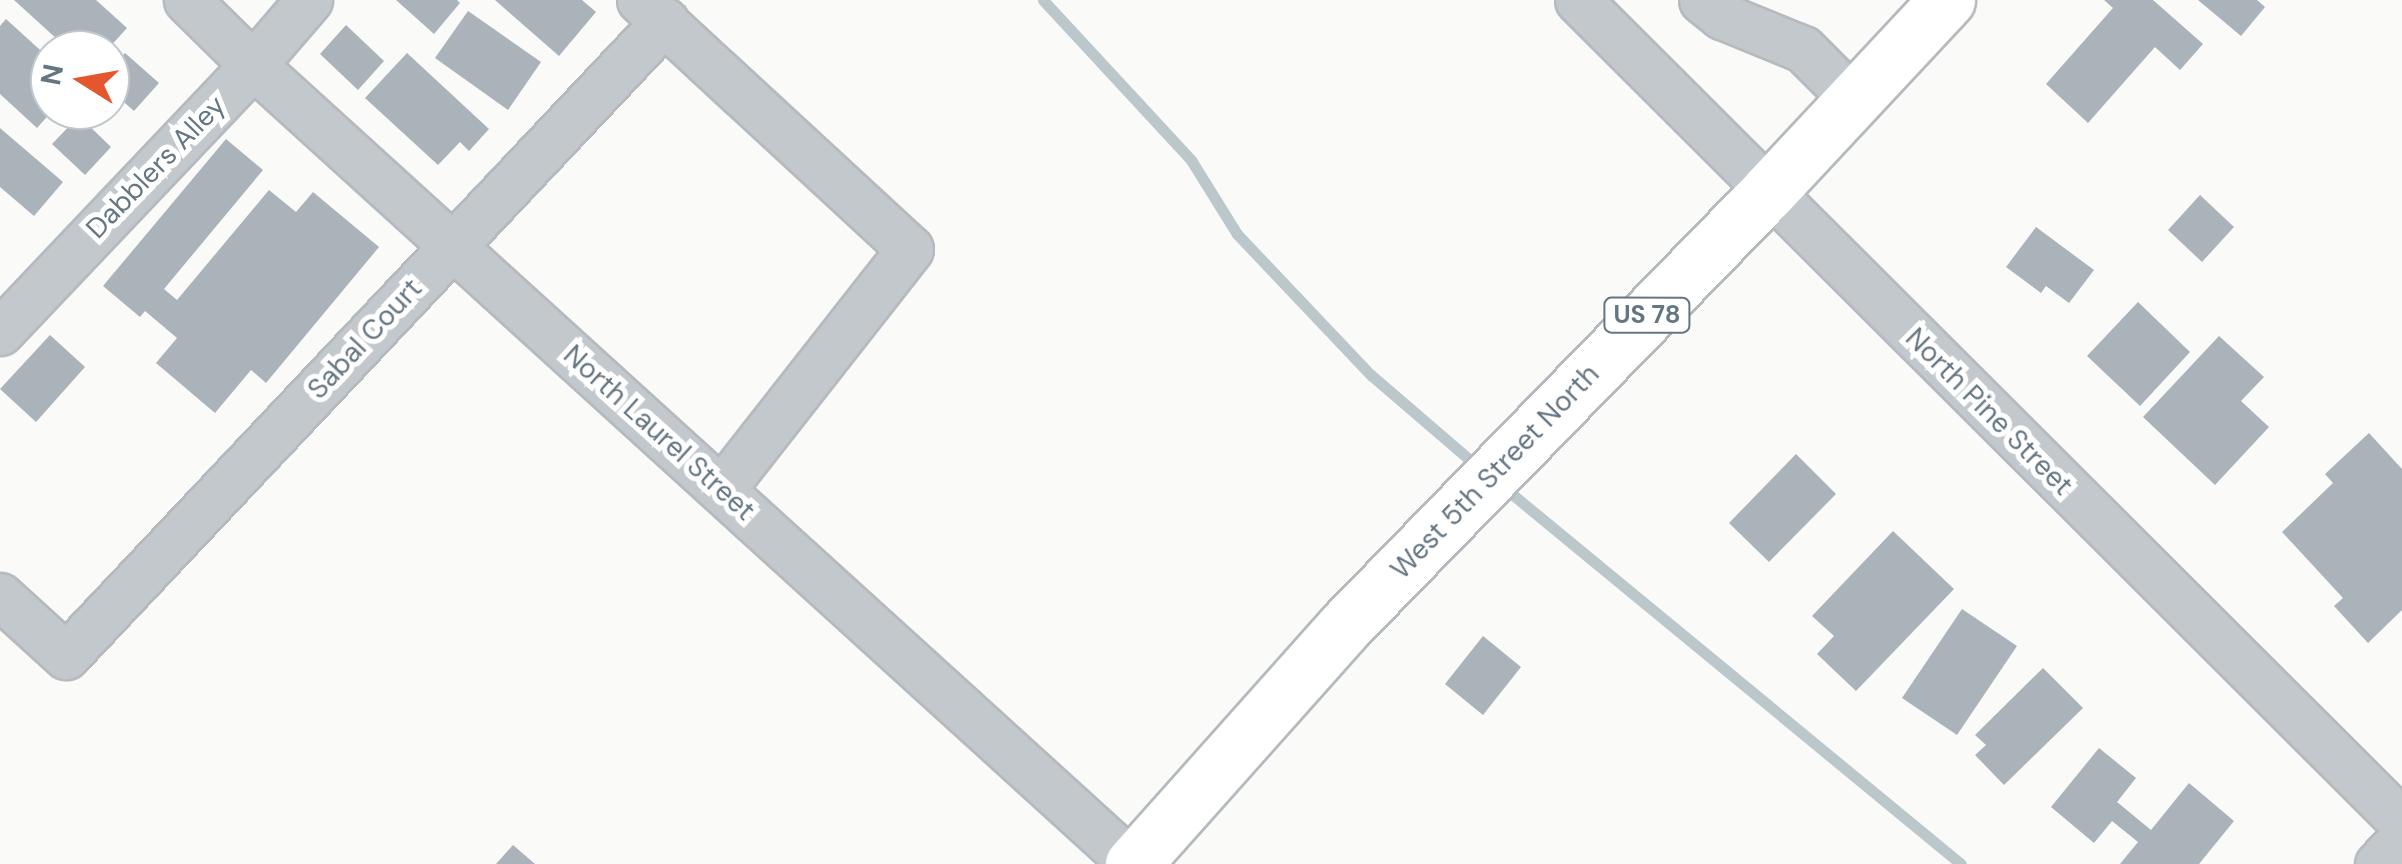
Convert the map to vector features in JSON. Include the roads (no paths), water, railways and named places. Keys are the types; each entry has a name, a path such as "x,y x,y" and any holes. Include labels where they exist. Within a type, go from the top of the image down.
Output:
{"main road":[{"name":"West 5th Street North","path":"1133,864 1344,627 1767,193 1947,0"}],"street":[{"name":"North Laurel Street","path":"188,0 253,65 1133,864"},
{"name":"Dabblers Alley","path":"0,332 253,65 309,0"},
{"name":"North Pine Street","path":"1578,0 1767,193 2402,822"},
{"path":"1702,0 1722,16 1804,48 1854,100"},
{"path":"652,11 910,249 721,490"},
{"name":"Sabal Court","path":"0,596 66,656 452,246 652,11"},
{"path":"2378,864 2402,839"}],"waterway":[{"path":"1043,0 1191,160 1237,234 1371,375 1478,467"},
{"path":"1501,485 1961,864"}]}
